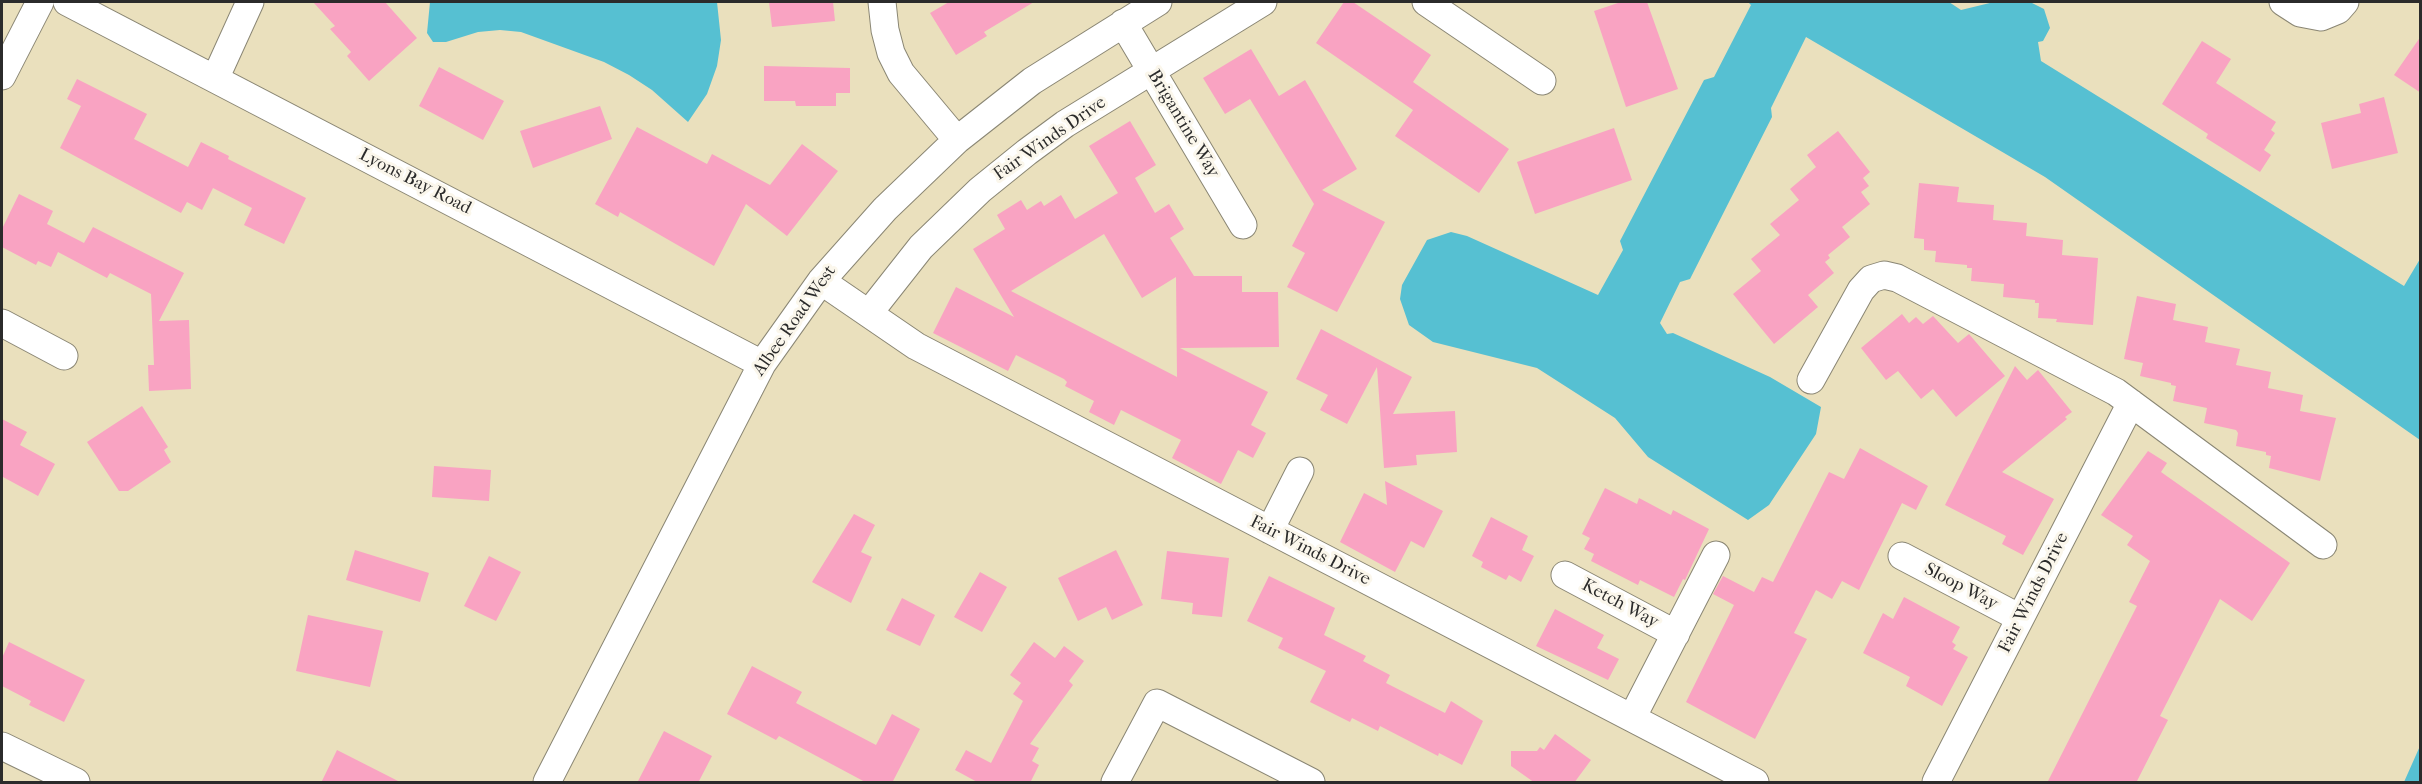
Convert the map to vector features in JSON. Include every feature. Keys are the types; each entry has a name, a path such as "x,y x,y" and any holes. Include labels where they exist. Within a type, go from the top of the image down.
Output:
{"street":[{"path":"2,76 40,2"},
{"name":"Lyons Bay Road","path":"67,2 762,364"},
{"path":"215,79 250,2"},
{"path":"882,2 885,30 891,53 901,73 957,140"},
{"name":"Albee Road West","path":"547,783 762,364 821,281 885,209 957,140 1032,81 1158,2"},
{"name":"Fair Winds Drive","path":"869,313 921,247 980,190 1065,124 1263,2"},
{"path":"1426,2 1542,81"},
{"path":"2283,2 2301,13 2321,17 2338,10 2345,2"},
{"name":"Brigantine Way","path":"1123,23 1243,225"},
{"path":"1811,380 1861,290 1871,279 1884,275 1897,278 2100,382 2132,403 2323,545"},
{"name":"Fair Winds Drive","path":"821,281 916,346 1755,783"},
{"path":"2,323 64,356"},
{"name":"Fair Winds Drive","path":"1936,783 2132,403"},
{"path":"1270,530 1300,471"},
{"name":"Ketch Way","path":"1632,717 1716,555"},
{"name":"Sloop Way","path":"1902,556 2020,618"},
{"name":"Ketch Way","path":"1565,575 1676,634"},
{"path":"1115,783 1157,703 1311,783"},
{"path":"5,756 76,783"}],"water":[{"path":"430,2 717,2 721,40 717,66 707,94 688,122 652,90 629,75 604,62 521,32 500,30 478,32 446,42 433,42 427,33"},
{"path":"1748,2 1949,2 1961,10 1994,2 2030,2 2044,9 2050,28 2043,41 2038,42 2041,61 2404,286 2420,259 2420,440 2045,177 1806,37 1771,108 1772,117 1690,279 1680,282 1660,323 1667,334 1673,333 1770,377 1821,407 1816,434 1769,505 1748,520 1648,457 1615,418 1537,368 1433,342 1409,325 1400,299 1402,285 1427,240 1451,232 1467,236 1598,295 1623,250 1620,241 1704,80 1714,77 1751,5"},
{"path":"2420,746 2420,782 2404,782"}],"building":[{"path":"313,2 385,2 417,38 369,81 347,56 351,52 330,29 335,26"},
{"path":"769,2 833,2 835,21 772,27"},
{"path":"949,2 1034,2 984,32 987,36 956,55 930,13"},
{"path":"1344,2 1353,2 1431,55 1413,82 1509,149 1479,193 1395,136 1413,110 1316,43"},
{"path":"1621,2 1647,2 1678,89 1626,107 1594,11"},
{"path":"2421,36 2421,93 2394,75"},
{"path":"2202,41 2231,59 2216,83 2276,122 2271,130 2275,133 2264,150 2271,155 2260,172 2206,138 2208,134 2162,104"},
{"path":"1251,49 1279,96 1305,80 1357,169 1322,190 1385,222 1337,312 1287,287 1305,253 1292,246 1314,204 1250,99 1225,114 1203,78"},
{"path":"764,66 850,68 850,93 836,93 836,106 796,106 795,101 764,101"},
{"path":"439,67 504,101 483,140 419,106"},
{"path":"77,79 147,114 134,139 188,167 201,142 229,156 228,159 306,198 284,244 244,225 252,208 213,188 202,210 187,202 181,213 60,148 81,106 67,99"},
{"path":"2384,97 2398,153 2332,169 2321,123 2361,113 2359,104"},
{"path":"600,106 612,139 533,168 520,131"},
{"path":"1130,121 1156,165 1135,178 1155,213 1169,204 1184,229 1170,238 1194,276 1242,276 1242,292 1278,292 1279,347 1180,348 1268,392 1251,425 1266,433 1253,458 1238,450 1221,484 1172,458 1181,440 1121,410 1114,425 1089,412 1094,401 1065,386 1067,382 1064,379 1016,355 1008,371 933,333 956,287 1014,317 973,249 1005,229 997,215 1021,200 1027,210 1041,201 1044,206 1061,195 1075,219 1118,193 1089,146","holes":["1104,234 1142,298 1176,277 1177,377 1011,291"]},
{"path":"637,127 707,164 712,154 770,185 802,144 838,171 787,236 746,204 714,266 620,212 618,217 595,204"},
{"path":"1614,128 1632,180 1535,214 1517,162"},
{"path":"1838,131 1870,172 1863,178 1869,186 1861,192 1870,204 1842,227 1850,237 1828,255 1830,258 1825,262 1834,273 1808,295 1818,307 1774,344 1733,294 1761,271 1751,259 1780,235 1770,224 1799,200 1790,189 1816,167 1807,155"},
{"path":"1919,183 1959,187 1957,202 1994,205 1993,220 2027,223 2026,236 2063,240 2062,255 2098,258 2093,325 2038,318 2039,303 2035,303 2035,300 2003,297 2004,284 1971,281 1972,268 1967,268 1967,265 1935,262 1936,251 1924,250 1924,239 1914,238"},
{"path":"19,194 53,211 47,224 84,243 93,227 184,273 159,321 189,320 191,389 149,391 148,365 154,365 151,294 110,273 107,278 58,252 51,267 38,261 36,265 2,247 2,229"},
{"path":"2137,296 2176,304 2173,320 2208,327 2205,342 2240,349 2236,365 2271,372 2268,388 2303,395 2300,411 2336,418 2320,481 2269,468 2271,456 2266,455 2266,452 2236,446 2238,433 2236,430 2204,423 2207,408 2173,401 2176,386 2140,376 2143,363 2124,359"},
{"path":"1902,314 1909,323 1916,317 1923,324 1933,316 1958,343 1969,334 2005,376 1956,417 1933,389 1921,399 1898,371 1886,380 1861,348"},
{"path":"1321,329 1412,377 1393,414 1455,411 1457,452 1416,455 1417,465 1384,468 1377,367 1347,424 1320,410 1328,395 1296,379"},
{"path":"2015,366 2027,380 2038,370 2072,412 2065,417 2067,419 2002,472 2054,499 2023,555 2002,544 2006,536 1945,505"},
{"path":"142,406 168,447 164,450 171,462 128,491 119,491 87,442"},
{"path":"2,419 27,432 20,445 55,464 38,496 3,477 2,479"},
{"path":"1860,448 1928,486 1916,510 1902,503 1859,590 1842,581 1832,599 1816,590 1794,633 1807,639 1755,739 1686,702 1734,605 1713,594 1723,576 1754,592 1762,577 1773,582 1829,472 1844,479"},
{"path":"2148,451 2167,463 2161,472 2290,563 2252,621 2220,599 2160,716 2168,720 2136,783 2047,783 2137,606 2129,602 2150,561 2127,545 2133,536 2101,515"},
{"path":"434,466 491,470 489,501 432,497"},
{"path":"1385,481 1443,511 1424,548 1411,541 1395,572 1340,542 1364,493 1387,505"},
{"path":"1605,488 1637,504 1639,498 1671,515 1673,510 1709,529 1685,580 1683,579 1674,597 1640,580 1638,585 1591,561 1594,554 1584,549 1590,538 1582,534"},
{"path":"854,514 875,525 861,552 872,557 851,603 812,582"},
{"path":"1491,517 1528,536 1522,550 1534,556 1521,582 1509,575 1506,580 1481,567 1483,562 1472,556"},
{"path":"355,550 429,573 420,602 346,580"},
{"path":"1116,550 1143,605 1112,620 1106,607 1078,621 1058,578"},
{"path":"1167,551 1229,558 1222,617 1192,614 1193,603 1161,599"},
{"path":"489,556 521,572 496,621 464,606"},
{"path":"980,572 1007,587 982,632 954,617"},
{"path":"1269,576 1335,608 1324,635 1366,656 1363,661 1390,675 1386,683 1445,713 1451,701 1483,721 1462,765 1439,753 1438,756 1380,726 1378,731 1352,718 1350,722 1310,702 1326,671 1278,648 1283,638 1247,621"},
{"path":"1904,597 1960,627 1952,642 1956,645 1953,649 1968,657 1942,706 1906,686 1910,677 1863,653 1883,613 1893,619"},
{"path":"902,598 935,615 920,646 886,630"},
{"path":"1555,609 1604,635 1597,648 1619,659 1608,680 1536,646"},
{"path":"308,615 383,631 370,687 296,671"},
{"path":"9,642 85,680 64,722 29,705 31,701 2,686 2,658"},
{"path":"1034,642 1055,658 1064,646 1084,661 1069,681 1073,685 1030,744 1039,748 1032,761 1039,765 1030,783 979,783 955,770 966,750 991,763 1023,701 1013,694 1021,683 1010,675"},
{"path":"752,666 802,692 796,703 876,745 892,714 920,729 892,783 867,783 779,736 776,740 727,714"},
{"path":"664,731 712,756 698,783 637,783"},
{"path":"1555,734 1591,760 1574,783 1535,783 1511,766 1511,751 1537,751 1540,747 1544,750"},
{"path":"337,750 402,783 321,783"}]}
